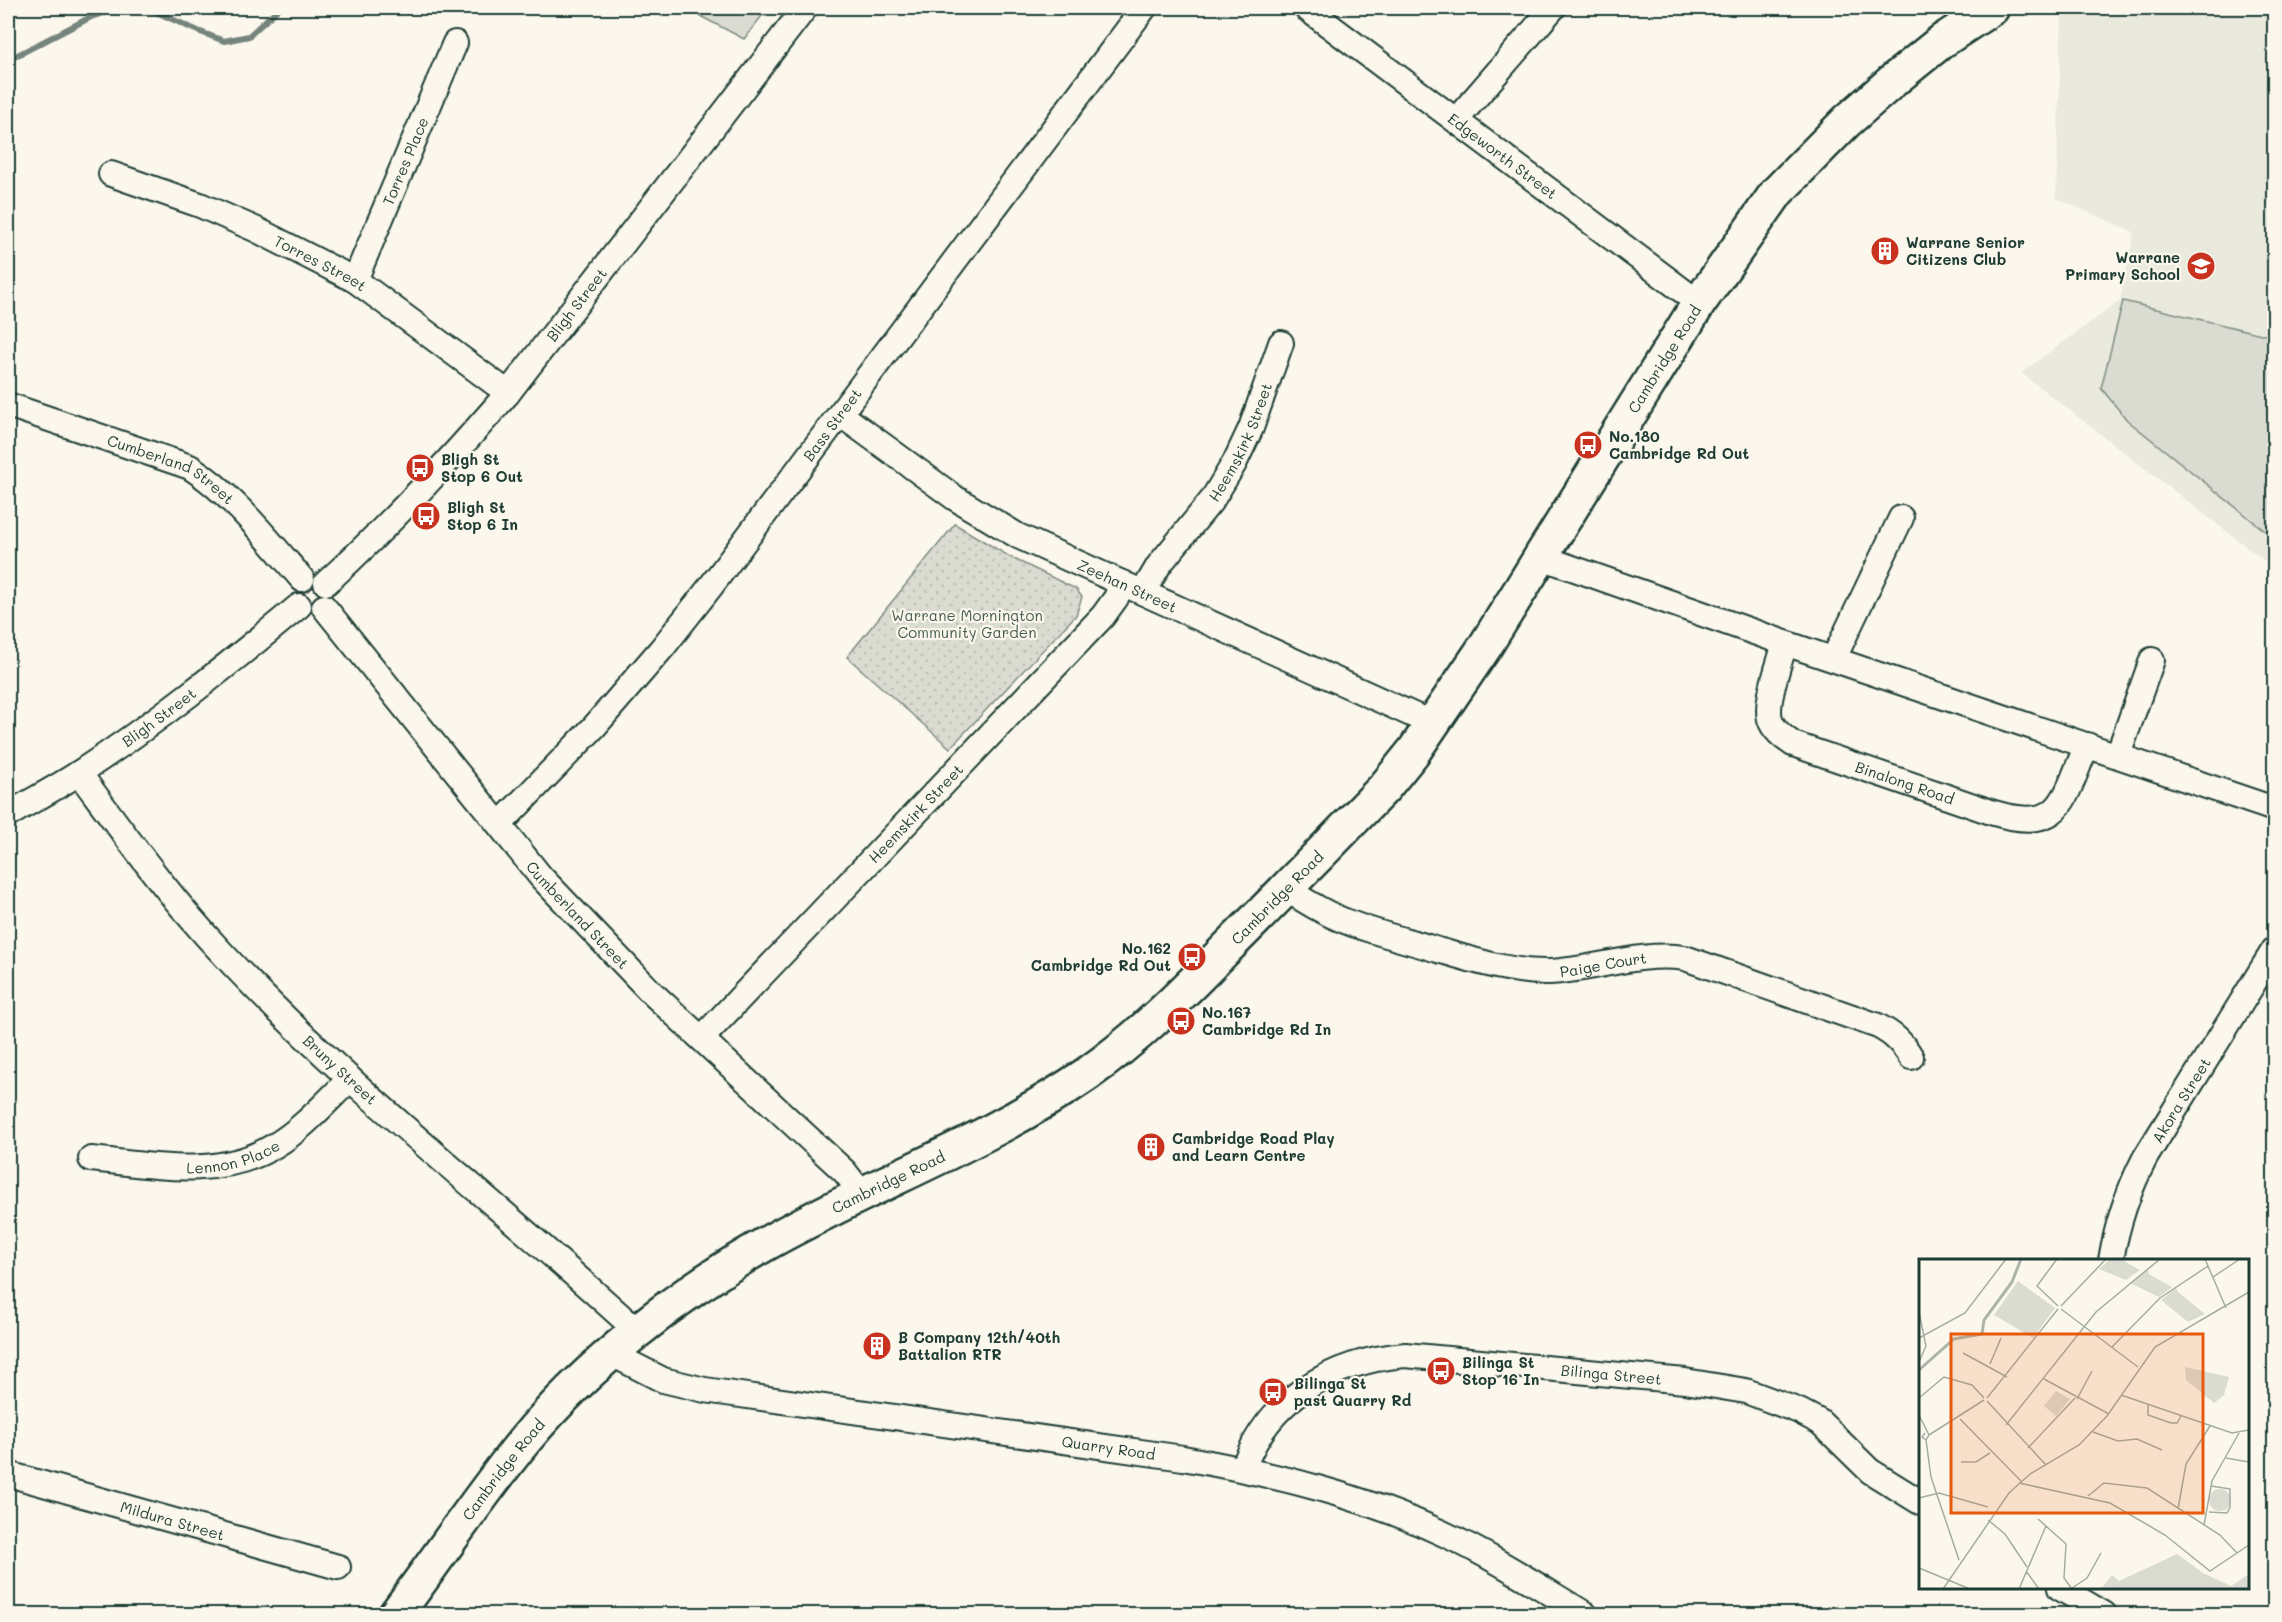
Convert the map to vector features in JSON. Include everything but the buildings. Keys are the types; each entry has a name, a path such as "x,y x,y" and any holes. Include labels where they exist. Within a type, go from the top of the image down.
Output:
{"main road":[{"name":"Cambridge Road","path":"396,1614 524,1441 589,1373 638,1332 706,1282 759,1247 862,1194 996,1130 1043,1104 1095,1069 1164,1012 1384,788 1432,724 1541,557 1698,303 1761,213 1796,171 1847,121 1942,41 1992,8"}],"street":[{"name":"Bligh Street","path":"326,583 369,544 474,433 508,393 805,8"},
{"name":"Bass Street","path":"500,824 594,727 663,647 717,579 1144,8"},
{"name":"Edgeworth Street","path":"1306,8 1457,119 1698,303"},
{"path":"1457,119 1553,8"},
{"name":"Torres Place","path":"355,280 455,43"},
{"name":"Torres Street","path":"111,174 200,205 257,230 355,280 508,393"},
{"name":"Heemskirk Street","path":"702,1038 1103,616 1116,598 1133,588 1159,565 1212,500 1235,462 1251,428 1281,342"},
{"name":"Cumberland Street","path":"8,405 190,467 207,478 230,500 302,579"},
{"name":"Zeehan Street","path":"840,414 955,498 1018,536 1432,724"},
{"path":"1834,658 1901,518"},
{"path":"1541,557 1785,643 2274,809"},
{"path":"318,577 326,583 329,587 330,598 324,608 308,611 299,606 294,595 302,579 318,577"},
{"name":"Bligh Street","path":"8,815 79,773 226,666 299,606"},
{"name":"Cumberland Street","path":"324,608 541,877 614,956 845,1172 862,1194"},
{"name":"Binalong Road","path":"1785,643 1769,710 1773,726 1785,739 1793,744 1994,813 2018,820 2041,819 2051,814 2062,801 2087,745"},
{"path":"2118,755 2152,660"},
{"name":"Bruny Street","path":"79,773 144,861 208,938 350,1079 638,1332"},
{"name":"Paige Court","path":"1286,889 1316,908 1350,923 1514,970 1567,971 1643,957 1665,955 1685,958 1878,1026 1902,1042 1911,1057"},
{"name":"Akora Street","path":"2111,1259 2120,1216 2130,1186 2145,1158 2274,951"},
{"name":"Lennon Place","path":"91,1159 184,1168 208,1168 231,1164 275,1146 297,1130 350,1079"},
{"name":"Quarry Road","path":"612,1354 663,1380 705,1390 1183,1458 1244,1469 1368,1503 1412,1520 1474,1550 1585,1614"},
{"name":"Bilinga Street","path":"1244,1469 1251,1447 1270,1419 1304,1389 1339,1370 1361,1362 1405,1355 1685,1381 1746,1391 1799,1411 1820,1422 1870,1471 1919,1501"},
{"name":"Mildura Street","path":"8,1474 338,1567"},
{"path":"2063,1589 2104,1614"}],"shaded area":[{"name":"Warrane Primary School","path":"2062,8 2274,8 2274,568 2021,373 2120,301 2134,232 2056,198"}],"green space":[{"path":"685,8 768,8 744,39"},
{"path":"2123,301 2274,337 2274,538 2127,420 2101,388"},
{"name":"Warrane Mornington Community Garden","path":"955,524 1010,557 1076,589 1082,597 1076,615 950,748 847,657"}],"waterway":[{"path":"8,60 91,17 119,8"},
{"path":"141,8 150,9 224,41 249,36 279,8"}],"place":[{"name":"Warrane Senior Citizens Club","path":"1885,251"},
{"name":"Warrane Primary School","path":"2201,266"},
{"name":"No.180 Cambridge Rd Out","path":"1588,445"},
{"name":"Bligh St Stop 6 Out","path":"420,468"},
{"name":"Bligh St Stop 6 In","path":"426,516"},
{"name":"No.162 Cambridge Rd Out","path":"1192,957"},
{"name":"No.167 Cambridge Rd In","path":"1181,1021"},
{"name":"Cambridge Road Play and Learn Centre","path":"1151,1147"},
{"name":"B Company 12th/40th Battalion RTR","path":"877,1346"},
{"name":"Bilinga St Stop 16 In","path":"1441,1371"},
{"name":"Bilinga St past Quarry Rd","path":"1273,1392"}]}
